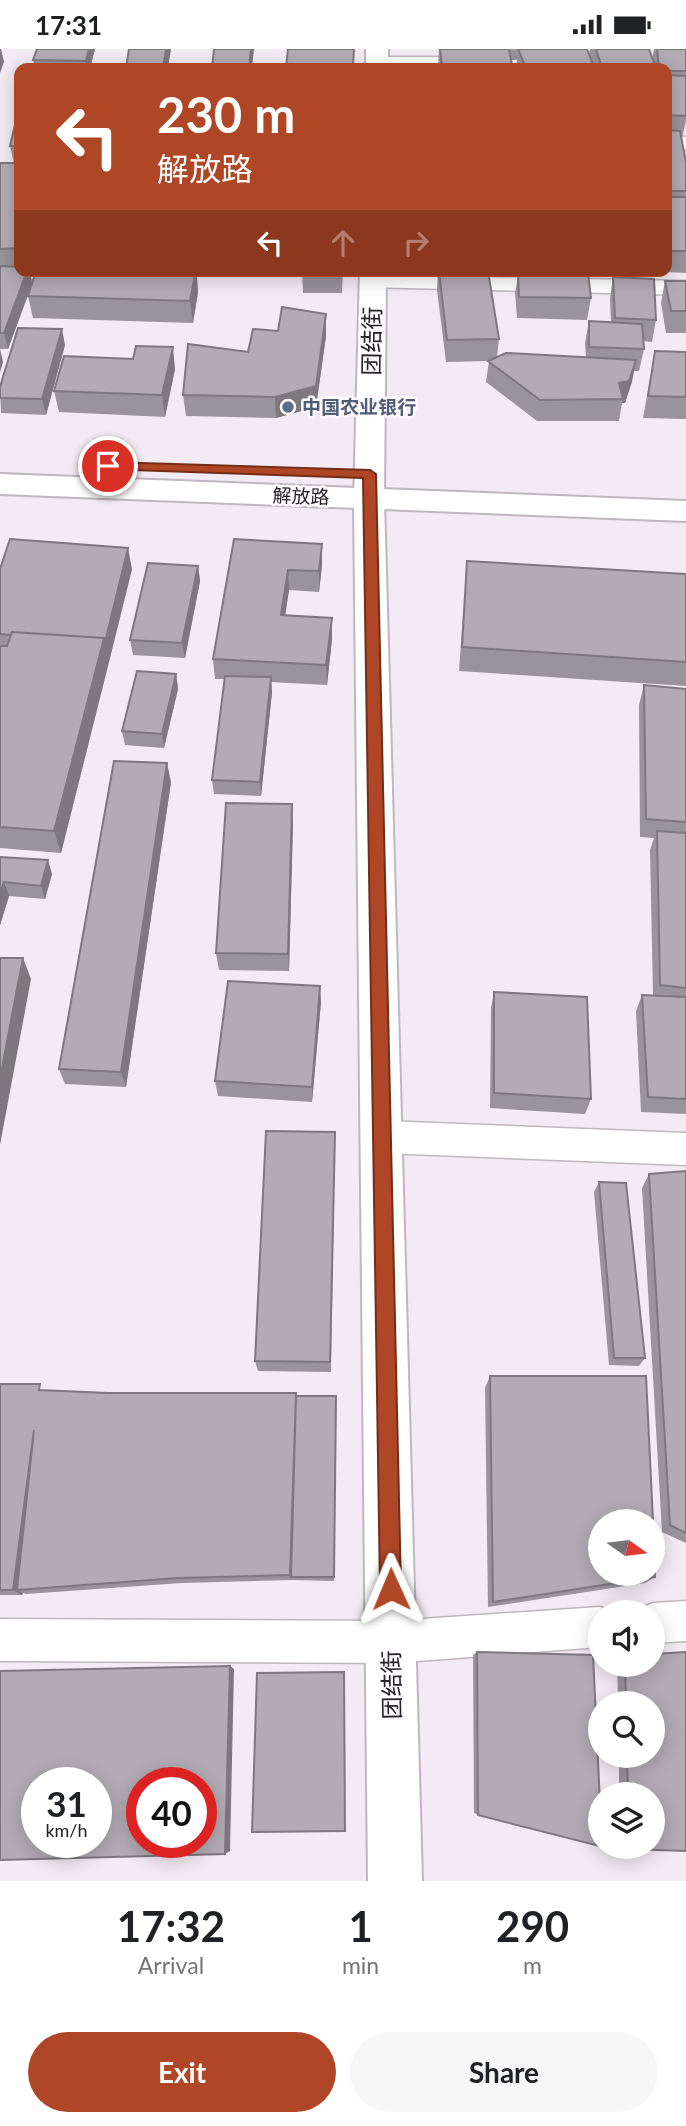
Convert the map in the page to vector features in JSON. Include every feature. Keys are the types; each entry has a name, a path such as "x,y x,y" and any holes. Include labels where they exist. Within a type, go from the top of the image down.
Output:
{"street":[{"path":"377,60 516,63 529,59 581,58"},
{"path":"373,277 686,288"},
{"name":"团结街","path":"373,277 369,487 396,1881"},
{"name":"解放路","path":"0,463 686,511"},
{"name":"解放路","path":"0,484 369,487 686,485"},
{"path":"383,1137 686,1149"},
{"path":"665,1622 686,1621"},
{"path":"0,1640 391,1642 588,1628"}],"building":[{"path":"37,49 89,49 86,61 33,60"},
{"path":"129,49 166,49 164,63 127,63"},
{"path":"214,49 251,49 250,63 213,63"},
{"path":"288,49 354,49 353,63 287,63"},
{"path":"440,49 509,49 512,63 442,63"},
{"path":"518,49 587,49 592,63 524,63"},
{"path":"596,49 649,49 654,63 600,63"},
{"path":"657,49 686,49 686,71 672,71 672,63 658,63"},
{"path":"672,75 686,76 686,116 672,115"},
{"path":"14,129 14,146 10,146"},
{"path":"672,130 680,131 686,162 686,191 672,191"},
{"path":"0,163 14,163 14,248 0,249"},
{"path":"672,197 686,197 686,251 672,251"},
{"path":"0,266 14,267 14,277 25,277 4,333 0,333"},
{"path":"34,277 195,277 190,301 28,296"},
{"path":"440,277 489,277 499,339 447,340"},
{"path":"518,277 588,277 591,298 519,297"},
{"path":"613,277 654,279 656,320 615,318"},
{"path":"665,281 686,281 686,311 671,311"},
{"path":"282,307 326,314 316,386 275,397 183,395 188,344 248,352 253,329 278,331"},
{"path":"589,321 642,324 644,349 589,347"},
{"path":"18,328 62,329 42,399 0,398 0,387"},
{"path":"136,346 173,347 162,395 54,391 64,356 133,359"},
{"path":"655,351 686,352 686,397 648,396"},
{"path":"506,353 636,360 629,381 619,383 623,399 540,400 488,361"},
{"path":"10,539 128,548 105,642 104,638 12,632 11,635 0,634 0,569"},
{"path":"234,539 322,544 319,571 288,570 281,615 332,618 326,665 213,659"},
{"path":"467,561 686,574 686,662 462,647"},
{"path":"148,563 198,566 182,643 130,640"},
{"path":"12,632 104,638 54,831 0,827 0,646 7,646"},
{"path":"137,671 176,674 162,734 122,731"},
{"path":"225,676 271,677 260,782 212,780"},
{"path":"644,685 686,689 686,822 646,819"},
{"path":"114,761 167,763 121,1072 59,1069"},
{"path":"226,803 292,804 288,954 216,953"},
{"path":"657,831 686,833 686,988 660,985"},
{"path":"0,857 48,860 41,886 4,882 0,894"},
{"path":"0,958 23,958 0,1078"},
{"path":"228,981 320,986 312,1087 215,1081"},
{"path":"494,992 587,997 591,1099 494,1093"},
{"path":"642,995 686,997 686,1099 648,1097"},
{"path":"266,1131 335,1132 330,1362 255,1361"},
{"path":"686,1171 686,1533 670,1525 649,1174"},
{"path":"599,1182 626,1183 645,1358 614,1358"},
{"path":"490,1376 646,1376 652,1509 588,1509 588,1586 597,1586 493,1602"},
{"path":"0,1384 40,1384 39,1390 108,1393 296,1393 290,1575 178,1578 17,1590 34,1430 13,1590 0,1590"},
{"path":"296,1396 336,1396 334,1577 291,1577"},
{"path":"477,1652 588,1655 588,1677 594,1677 595,1691 588,1691 588,1768 598,1768 599,1782 588,1782 588,1843 478,1815"},
{"path":"686,1652 686,1851 665,1850 665,1782 628,1782 627,1768 665,1768 665,1691 626,1691 625,1677 665,1677 665,1653"},
{"path":"230,1666 225,1854 217,1854 217,1767 126,1767 126,1857 112,1857 112,1767 21,1767 21,1858 75,1858 0,1860 0,1671"},
{"path":"344,1672 345,1831 252,1832 257,1673"}],"place":[{"name":"中国农业银行","path":"288,407"}],"route":[{"path":"108,466 370,474 391,1589"}]}
